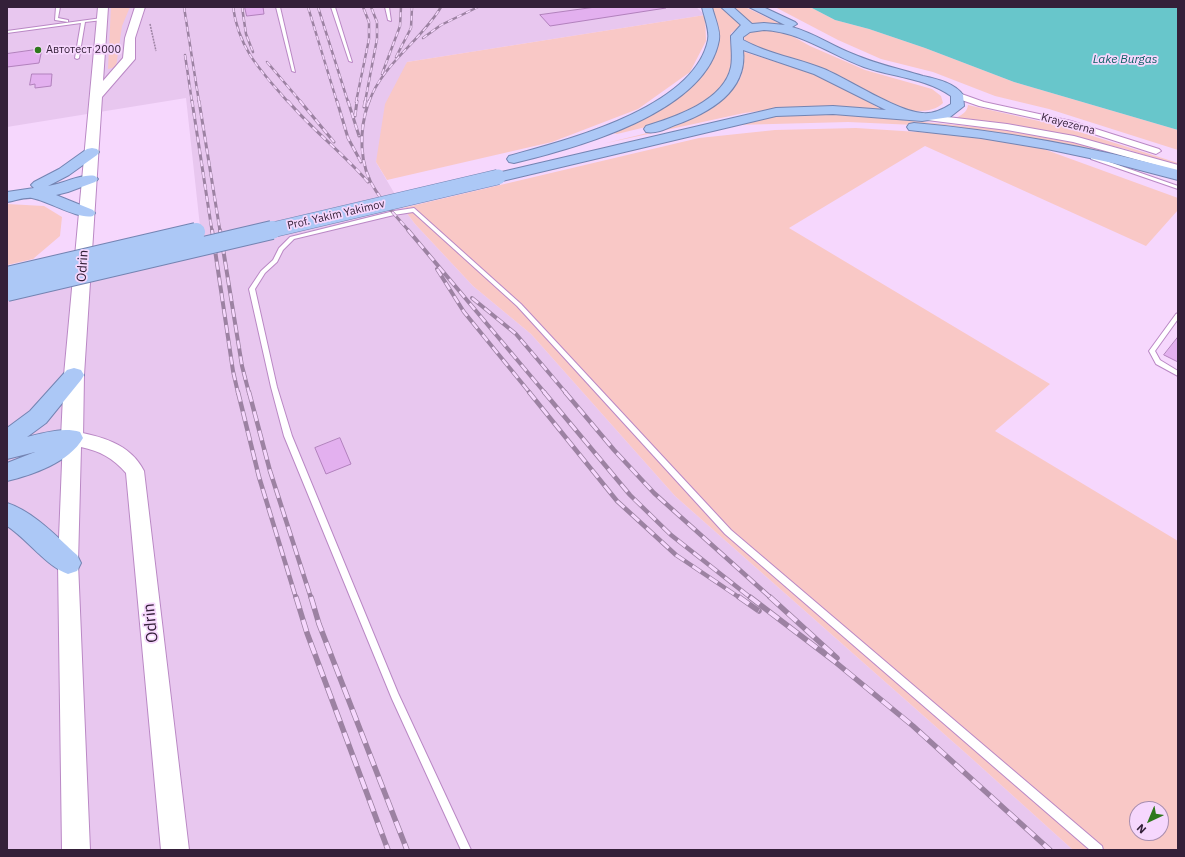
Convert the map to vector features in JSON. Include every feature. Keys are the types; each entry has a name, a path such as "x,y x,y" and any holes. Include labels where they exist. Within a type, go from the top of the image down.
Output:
{"highway":[{"path":"497,168 604,132 648,111 685,87 698,74 712,48 715,36 714,24 707,7"},
{"path":"497,168 643,132 689,115 706,105 720,95 730,84 736,73 741,36 747,25 746,22 726,7"},
{"path":"666,138 776,112 833,110 922,117 950,112 957,106 958,100 956,95 939,85 863,62 839,52 791,24 754,7"},
{"path":"741,36 758,27 780,28 814,38"},
{"path":"741,36 751,49 802,64 835,78 893,109 922,117"},
{"path":"830,124 901,126 956,130 1065,148 1129,162 1178,176"},
{"path":"666,138 771,127"},
{"name":"Prof. Yakim Yakimov","path":"7,276 497,168 666,138"},
{"path":"25,193 64,172 92,152"},
{"name":"Prof. Yakim Yakimov","path":"7,292 497,168"},
{"path":"25,193 63,189 90,180"},
{"path":"25,193 55,199 87,214"},
{"path":"7,440 38,417 74,375"},
{"path":"7,450 44,441 72,438"},
{"path":"7,472 38,463 54,453 72,438"},
{"path":"7,513 26,526 68,563"}],"main road":[{"name":"Odrin","path":"72,438 74,375 103,7"},
{"path":"97,94 129,59 130,38 140,7"}],"street":[{"name":"Krayezerna","path":"956,95 982,104 1068,123 1171,156"},
{"path":"922,117 1007,127 1074,139 1178,168"},
{"name":"Odrin","path":"76,850 68,563 72,438 114,448 124,456 135,471 175,850"}],"lane":[{"path":"58,7 56,19 71,23"},
{"path":"278,7 294,71"},
{"path":"333,7 351,60"},
{"path":"387,7 390,20"},
{"path":"7,32 102,19"},
{"path":"76,58 83,22"},
{"path":"1065,148 1178,188"},
{"path":"466,850 395,696 288,436 274,388 252,289 263,272 275,261 281,249 292,238 371,218 414,210 519,305 728,532 1098,850"},
{"path":"1178,315 1152,351 1158,362 1178,374"}],"path":[{"path":"149,22 156,50"}],"shaded area":[{"path":"7,7 696,7 705,15 407,62 376,162 403,208 415,224 473,286 531,334 675,496 1073,850 7,850 7,301 203,254 186,98 7,127"},
{"path":"111,7 130,7 122,26 116,67 108,69"},
{"path":"709,7 720,7 741,24 741,26 731,33 730,41 733,57 733,71 714,95 697,108 650,126 617,134 613,133 624,124 680,93 700,77 708,67 714,56 719,37 715,19"},
{"path":"730,7 745,7 787,27 751,25 746,19"},
{"path":"775,7 810,7 835,20 869,29 925,48 1014,82 1178,130 1178,150 1049,109 995,96 933,72 881,59 838,40"},
{"path":"705,15 706,41 690,72 638,109 552,142 387,180 376,162 385,104 407,62"},
{"path":"764,29 785,32 810,46 865,70 932,89 941,96 943,103 940,106 926,111 905,110 887,104 837,75 814,66 767,52 745,42 744,37 753,31"},
{"path":"741,51 815,74 840,86 886,112 783,108 744,113 602,144 677,124 713,107 727,95 739,81 743,67"},
{"path":"968,105 1061,126 1178,163 1178,166 1129,150 1076,137 954,119 965,112"},
{"path":"809,113 838,114 998,129 1072,142 1131,156 1156,167 915,125 848,122 735,125 779,115"},
{"path":"856,128 949,134 1038,147 1178,198 1178,210 1146,246 925,146 789,228 1050,384 995,431 1178,541 1178,850 1073,850 675,496 531,334 473,286 415,224 403,208 699,138 775,130"},
{"path":"7,204 44,206 62,217 60,236 33,259 7,265"}],"water":[{"name":"Lake Burgas","path":"810,7 1178,7 1178,130 1014,82 925,48 869,29 835,20"}],"building":[{"path":"245,7 263,7 264,14 247,16"},
{"path":"596,7 666,8 550,26 540,15"},
{"path":"42,49 39,63 7,67 7,54"},
{"path":"32,74 52,74 51,86 35,88 35,84 30,85"},
{"path":"1178,337 1178,362 1164,355"},
{"path":"340,438 351,464 326,474 315,448"}],"railway":[{"path":"184,7 199,102"},
{"path":"233,7 240,36 246,48 260,70 288,102"},
{"path":"242,7 246,34 253,52"},
{"path":"308,7 337,102"},
{"path":"318,7 348,102"},
{"path":"356,102 369,39 369,22 363,7"},
{"path":"365,102 377,39 377,22 371,7"},
{"path":"382,74 400,26 401,7"},
{"path":"396,57 411,28 412,7"},
{"path":"369,102 375,88 392,64 423,31 441,7"},
{"path":"423,38 441,25 478,7"},
{"path":"185,55 192,102"},
{"path":"267,62 301,102"},
{"path":"192,101 212,231"},
{"path":"199,101 220,231"},
{"path":"288,101 297,112 368,182"},
{"path":"300,101 334,142"},
{"path":"337,101 348,138 361,162"},
{"path":"348,101 359,136"},
{"path":"355,116 357,101"},
{"path":"364,107 365,101"},
{"path":"369,101 363,123 362,135 363,158 366,170 376,191 409,231"},
{"path":"212,230 233,371 238,393"},
{"path":"220,230 242,366 249,393"},
{"path":"408,230 545,393"},
{"path":"437,269 464,312 530,393"},
{"path":"472,298 516,334 566,393"},
{"path":"238,392 259,477 296,598"},
{"path":"249,392 270,471 311,598"},
{"path":"529,392 617,501 676,555 740,598"},
{"path":"544,392 630,495 671,535 751,598"},
{"path":"565,392 614,450 654,493 771,598"},
{"path":"296,597 307,633 388,850"},
{"path":"311,597 319,624 407,850"},
{"path":"739,597 759,611"},
{"path":"750,597 834,661 913,726 1050,850"},
{"path":"770,597 837,658"}],"place":[{"name":"Автотест 2000","path":"38,50"}]}
